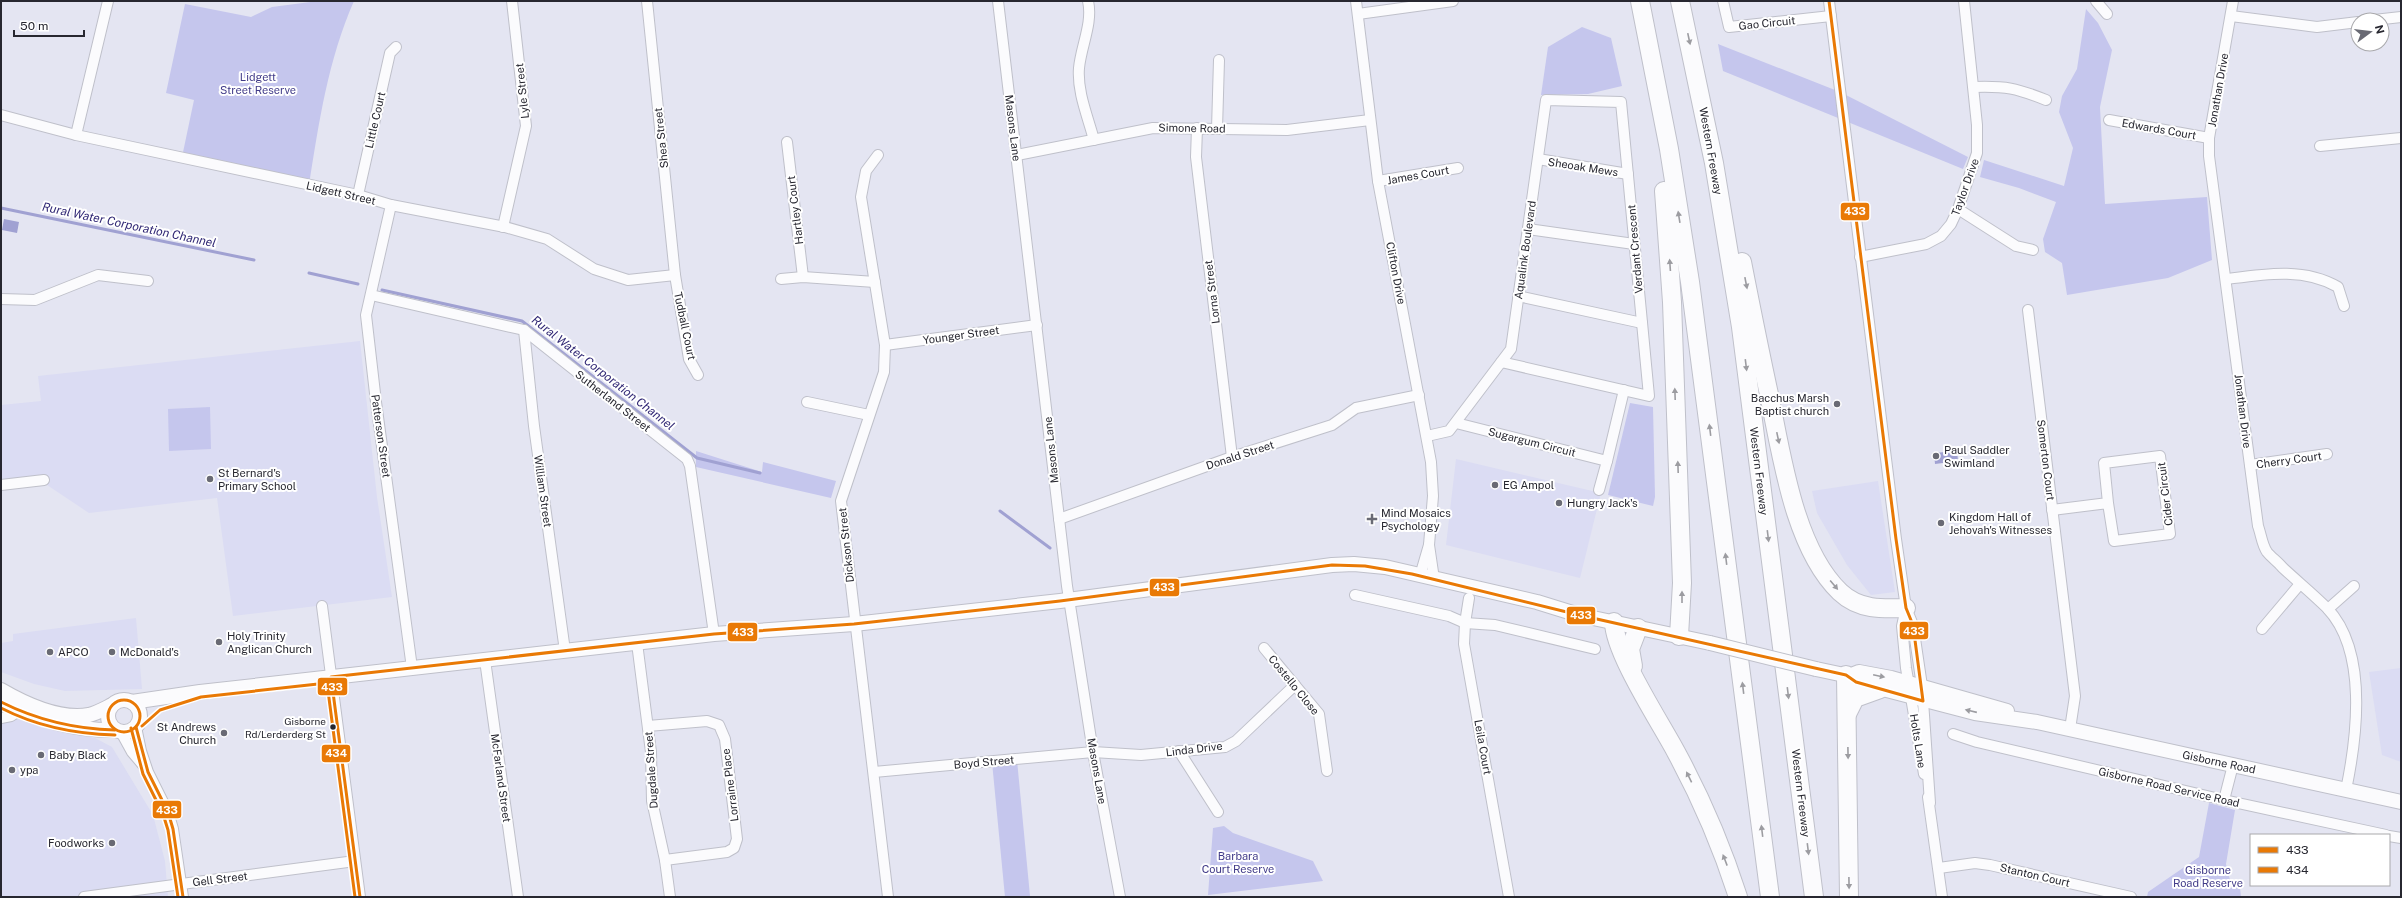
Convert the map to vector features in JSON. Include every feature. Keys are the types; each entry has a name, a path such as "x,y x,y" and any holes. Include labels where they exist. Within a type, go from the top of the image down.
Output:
{"highway":[{"path":"1640,1 1668,149 1690,282 1770,897"},
{"name":"Western Freeway","path":"1680,1 1701,96 1741,327 1814,897"},
{"path":"1645,23 1652,100 1665,197 1672,302 1682,583 1679,636"},
{"path":"1701,96 1720,163 1779,446 1801,528 1822,568 1841,592 1863,606 1883,609 1906,608"},
{"path":"1614,622 1616,636 1637,680 1693,786 1711,825 1738,897"},
{"path":"1637,680 1630,649 1638,628"},
{"path":"1848,675 1846,714 1849,897"},
{"path":"1846,714 1855,698 1880,689"}],"main road":[{"name":"Gisborne Road","path":"132,702 200,692 714,634 854,624 1069,600 1332,564 1418,580 1535,611 1579,614 1710,643 1816,669 1848,675 1859,672 1915,684 2037,722 2401,802"},
{"name":"Gisborne Road","path":"1848,675 1856,682 1917,699 2005,719 2037,722"},
{"path":"1,690 33,705 72,715 89,715 122,700 132,702 139,711 137,724 126,732 98,731 38,717 1,702"},
{"name":"Gisborne Road","path":"137,724 157,706 200,692"},
{"path":"112,705 108,710 108,721 118,731"}],"street":[{"path":"76,134 108,1"},
{"name":"Lyle Street","path":"503,226 526,126 512,1"},
{"name":"Shea Street","path":"647,1 675,275"},
{"name":"Masons Lane","path":"998,1 1069,600 1093,752 1120,897"},
{"path":"1088,1 1089,22 1079,68 1081,92 1094,140"},
{"name":"Clifton Drive","path":"1356,1 1378,181 1431,462 1433,496 1429,545"},
{"path":"1358,14 1453,1"},
{"name":"Gao Circuit","path":"1723,1 1729,27 1831,16"},
{"name":"Holts Lane","path":"1829,1 1860,258 1906,608 1912,625 1915,684 1942,897"},
{"name":"Taylor Drive","path":"1860,258 1926,244 1941,236 1952,224 1977,152 1974,87 1964,1"},
{"path":"2096,1 2107,14"},
{"name":"Jonathan Drive","path":"2233,1 2209,138 2217,227 2227,279 2258,526 2267,552 2328,609 2340,627 2356,682 2355,739 2346,790"},
{"path":"2231,16 2317,27 2350,23"},
{"path":"2390,18 2401,17"},
{"name":"Little Court","path":"358,195 390,53 396,46"},
{"path":"1217,129 1219,60"},
{"path":"1974,87 2003,86 2018,89 2046,100"},
{"name":"Aqualink Boulevard","path":"1427,436 1449,431 1511,349 1546,100 1621,102"},
{"name":"Verdant Crescent","path":"1621,102 1649,396 1624,390"},
{"name":"Lidgett Street","path":"1,115 76,134 358,195 391,205 503,226 547,239 594,268 628,280 675,275"},
{"name":"Simone Road","path":"1017,155 1153,128 1287,130 1370,120"},
{"name":"Edwards Court","path":"2109,120 2209,138"},
{"name":"Lorna Street","path":"1197,128 1196,157 1232,457"},
{"path":"2320,146 2401,138"},
{"name":"Hartley Court","path":"787,142 803,277"},
{"name":"Dickson Street","path":"878,155 866,171 861,197 885,345 884,372 841,501 854,624 874,772 888,897"},
{"name":"Sheoak Mews","path":"1538,160 1628,174"},
{"name":"James Court","path":"1378,181 1458,168"},
{"name":"Patterson Street","path":"391,205 366,316 412,668"},
{"path":"1958,209 2016,246 2033,250"},
{"path":"1528,229 1634,244"},
{"path":"2227,279 2280,272 2327,280 2338,287 2344,306"},
{"path":"1,299 35,300 98,275 148,281"},
{"name":"Tudball Court","path":"675,275 689,359 698,375"},
{"path":"781,279 803,277 875,282"},
{"name":"Sutherland Street","path":"371,295 524,330 687,459 690,466 714,634"},
{"path":"1518,296 1642,323"},
{"name":"Somerton Court","path":"2028,310 2075,696 2070,729"},
{"name":"Younger Street","path":"885,345 1037,324"},
{"name":"William Street","path":"524,330 534,426 565,651"},
{"path":"1501,362 1624,390 1599,490"},
{"name":"Donald Street","path":"1059,519 1232,457 1332,425 1356,408 1419,395"},
{"path":"807,402 869,415"},
{"name":"Sugargum Circuit","path":"1456,423 1607,460"},
{"name":"Cherry Court","path":"2250,465 2327,454"},
{"name":"Cider Circuit","path":"2160,456 2170,534 2114,541 2108,503 2104,463 2160,456"},
{"path":"1,485 44,480"},
{"path":"2052,510 2108,503"},
{"path":"1418,580 1429,545"},
{"path":"1429,545 1433,584"},
{"path":"2262,629 2300,584"},
{"path":"2328,609 2354,586"},
{"name":"Leila Court","path":"1470,593 1465,623 1464,644 1509,897"},
{"path":"1355,596 1449,616 1465,623 1495,625 1595,649"},
{"path":"322,606 360,897"},
{"name":"Dugdale Street","path":"637,643 651,752 652,802 665,860 670,897"},
{"name":"Costello Close","path":"1264,648 1319,714 1327,772"},
{"name":"McFarland Street","path":"485,660 518,897"},
{"name":"Linda Drive","path":"1093,752 1141,755 1225,747 1236,741 1295,685"},
{"path":"1,718 11,716 20,710"},
{"name":"Lorraine Place","path":"648,726 707,721 719,725 725,739 737,839 734,848 727,852 665,860"},
{"path":"137,724 140,751 148,772 168,812 173,829 183,897"},
{"path":"118,731 148,772"},
{"name":"Gisborne Road Service Road","path":"1953,734 1977,742 2224,800 2383,834"},
{"path":"1179,751 1218,812"},
{"name":"Boyd Street","path":"874,772 1093,752"},
{"path":"2224,800 2233,765"},
{"name":"Gisborne Road Service Road","path":"2390,835 2401,838"},
{"name":"Gell Street","path":"84,897 356,861"},
{"name":"Stanton Court","path":"1938,868 1975,863 1990,865 2131,897"}],"shaded area":[{"path":"4,219 19,222 17,233 2,230"},
{"name":"St Bernard's Primary School","path":"360,341 377,497 392,597 233,616 217,498 89,513 47,485 45,478 1,480 1,405 41,401 38,376"},
{"path":"1957,451 1958,461 1935,464 1934,453"},
{"path":"1456,459 1601,493 1580,578 1446,545"},
{"path":"1878,481 1895,592 1871,595 1847,565 1817,513 1812,491"},
{"path":"136,618 142,689 65,691 34,684 1,672 1,643 13,641 13,634"},
{"path":"2401,668 2401,762 2382,755 2369,672"},
{"path":"1,713 40,727 95,738 112,747 153,815 165,861 168,897 1,897"}],"green space":[{"name":"Lidgett Street Reserve","path":"318,1 354,1 337,46 331,69 321,115 309,185 182,157 194,100 166,93 185,4 251,17 272,7"},
{"path":"2086,9 2098,23 2112,50 2100,107 2105,204 2207,197 2212,260 2168,278 2067,295 2062,263 2045,252 2043,239 2056,202 2019,188 1980,177 1984,160 2064,186 2073,148 2059,112 2062,96 2077,69"},
{"path":"1582,27 1611,38 1622,86 1588,94 1541,95 1548,47"},
{"path":"1718,44 1840,92 1968,157 1963,169 1723,71"},
{"path":"1630,403 1653,407 1655,497 1653,506 1608,495"},
{"path":"210,407 211,449 169,451 168,409"},
{"path":"696,451 762,472 763,462 836,481 831,498 696,467"},
{"path":"1017,760 1030,896 1005,897 992,762"},
{"name":"Gisborne Road Reserve","path":"2209,803 2235,810 2226,864 2230,880 2240,888 2241,897 2147,897 2148,892 2199,857"},
{"name":"Barbara Court Reserve","path":"1224,826 1233,833 1313,861 1323,881 1208,895 1213,828"}],"waterway":[{"name":"Rural Water Corporation Channel","path":"1,208 254,260"},
{"name":"Rural Water Corporation Channel","path":"309,273 358,284"},
{"name":"Rural Water Corporation Channel","path":"382,290 522,321 697,458 760,473"},
{"name":"Rural Water Corporation Channel","path":"1000,511 1050,548"}],"transit line":[{"name":"433","path":"360,897 331,677 714,634 854,624 1060,601 1332,565 1365,566 1412,574 1579,615 1846,675 1856,682 1923,701 1913,625 1906,608 1896,539 1829,1"},
{"name":"434","path":"142,726 160,710 201,697 327,683 355,897"},
{"name":"433","path":"121,700 127,700 136,704 140,716 136,728 127,732 121,732 112,728 108,719 108,713 112,704 121,700"},
{"name":"433","path":"1,702 42,719 85,728 115,730"},
{"name":"434","path":"1,708 28,720 56,728 85,733 115,735"},
{"name":"433","path":"136,727 148,772 168,812 173,829 183,897"},
{"name":"434","path":"131,728 143,774 163,814 168,830 178,897"}],"place":[{"name":"Bacchus Marsh Baptist church","path":"1837,404"},
{"name":"Paul Saddler Swimland","path":"1936,456"},
{"name":"St Bernard's Primary School","path":"210,479"},
{"name":"EG Ampol","path":"1495,485"},
{"name":"Hungry Jack's","path":"1559,503"},
{"name":"Mind Mosaics Psychology","path":"1372,519"},
{"name":"Kingdom Hall of Jehovah's Witnesses","path":"1941,523"},
{"name":"Holy Trinity Anglican Church","path":"219,642"},
{"name":"APCO","path":"50,652"},
{"name":"McDonald's","path":"112,652"},
{"name":"Gisborne Rd/Lerderderg St","path":"333,727"},
{"name":"St Andrews Church","path":"224,733"},
{"name":"Baby Black","path":"41,755"},
{"name":"ypa","path":"12,770"},
{"name":"Foodworks","path":"112,843"}]}
